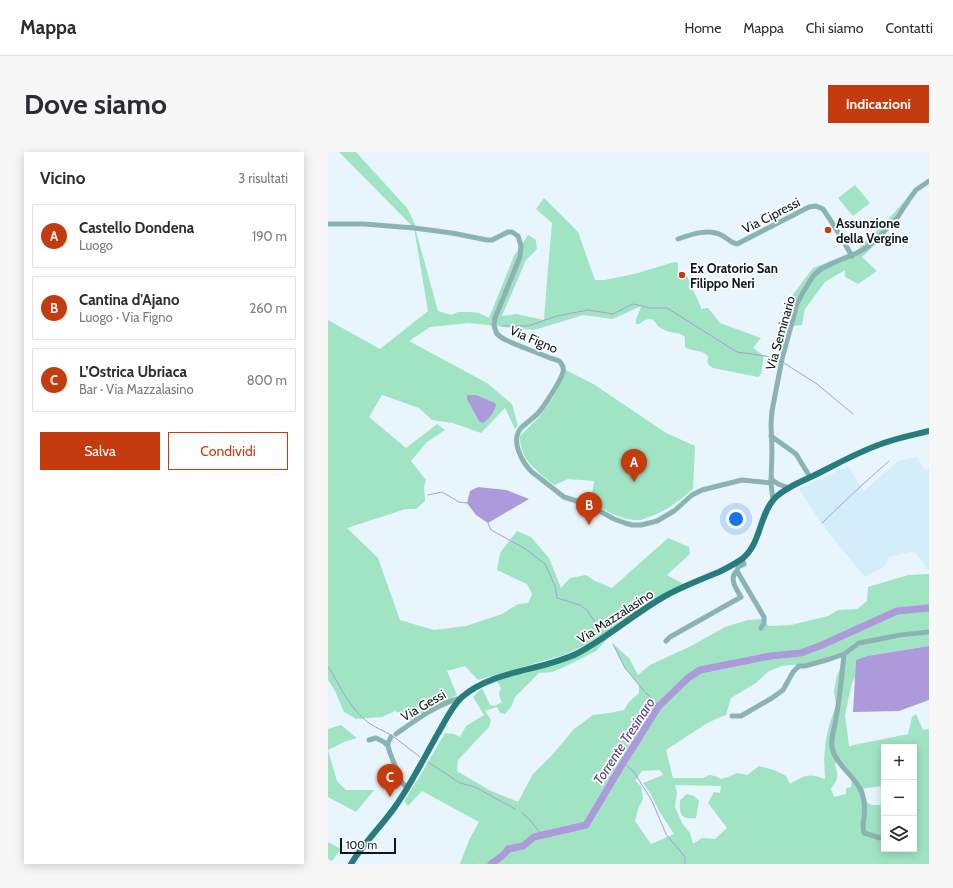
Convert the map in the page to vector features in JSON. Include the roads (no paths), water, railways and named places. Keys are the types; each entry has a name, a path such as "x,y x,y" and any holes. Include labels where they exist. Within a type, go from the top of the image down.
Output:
{"main road":[{"name":"Via Mazzalasino","path":"351,864 362,847 396,806 408,788 449,714 461,698 479,685 490,680 560,660 579,652 667,596 732,566 742,559 754,545 772,501 789,488 883,443 929,431"}],"street":[{"name":"Via Seminario","path":"772,501 771,418 782,359 797,304 814,276 821,269 852,256 866,248 897,218 916,190 929,181"},
{"name":"Via Cipressi","path":"678,239 710,232 721,235 731,243 737,244 808,207 816,206 823,209 834,224 852,256"},
{"name":"Via Figno","path":"328,224 364,224 428,229 452,232 487,240 492,240 508,232 514,233 518,236 521,246 520,257 497,311 494,325 497,334 502,338 542,354 562,364 562,376 541,410 521,429 517,437 517,443 519,453 527,468 564,497 589,505 614,519 625,523 641,525 657,521 665,517 692,495 702,490 742,480 771,481"},
{"path":"771,436 796,454 810,477"},
{"path":"771,481 789,488"},
{"path":"666,641 741,598 734,585 733,578 738,567 744,564 742,559"},
{"path":"737,571 764,617 764,623 761,628"},
{"path":"732,716 741,716 783,690 793,672 799,666 804,666 844,654 859,643 901,635 929,632"},
{"path":"844,654 842,677 832,739 832,750 837,761 861,790 864,800 864,820 862,827 864,833 881,838"},
{"name":"Via Gessi","path":"396,734 415,720 440,706 452,700 461,698"},
{"path":"369,740 376,738 388,746 402,783 408,788"},
{"path":"388,746 391,738"}],"waterway":[{"path":"502,326 528,326 557,316 588,310 613,314 633,304 650,308 667,308 737,352 766,356 778,361"},
{"path":"784,363 817,384 853,414"},
{"path":"822,523 889,461"},
{"path":"428,495 442,492 459,502 467,503"},
{"path":"488,523 491,530 524,548 545,564 555,586 557,598 580,605 587,610 602,633"},
{"name":"Torrente Tresinaro","path":"491,864 503,856 508,849 523,846 534,837 586,825 659,706 688,678 700,670 770,656 801,653 897,611 929,608"},
{"path":"613,644 625,668 644,691"},
{"path":"328,667 347,699 357,712 369,723 391,735"},
{"path":"646,693 659,706"},
{"path":"394,737 420,757"},
{"path":"428,762 460,783 475,787 515,809"},
{"path":"623,763 634,772 652,801 666,834 685,857 685,864"},
{"path":"522,813 542,835"}],"place":[{"name":"Assunzione della Vergine","path":"828,230"},
{"name":"Ex Oratorio San Filippo Neri","path":"682,275"},
{"name":"Castello Dondena","path":"634,482"},
{"name":"Cantina d'Ajano","path":"589,525"},
{"name":"L’Ostrica Ubriaca","path":"390,797"}]}
